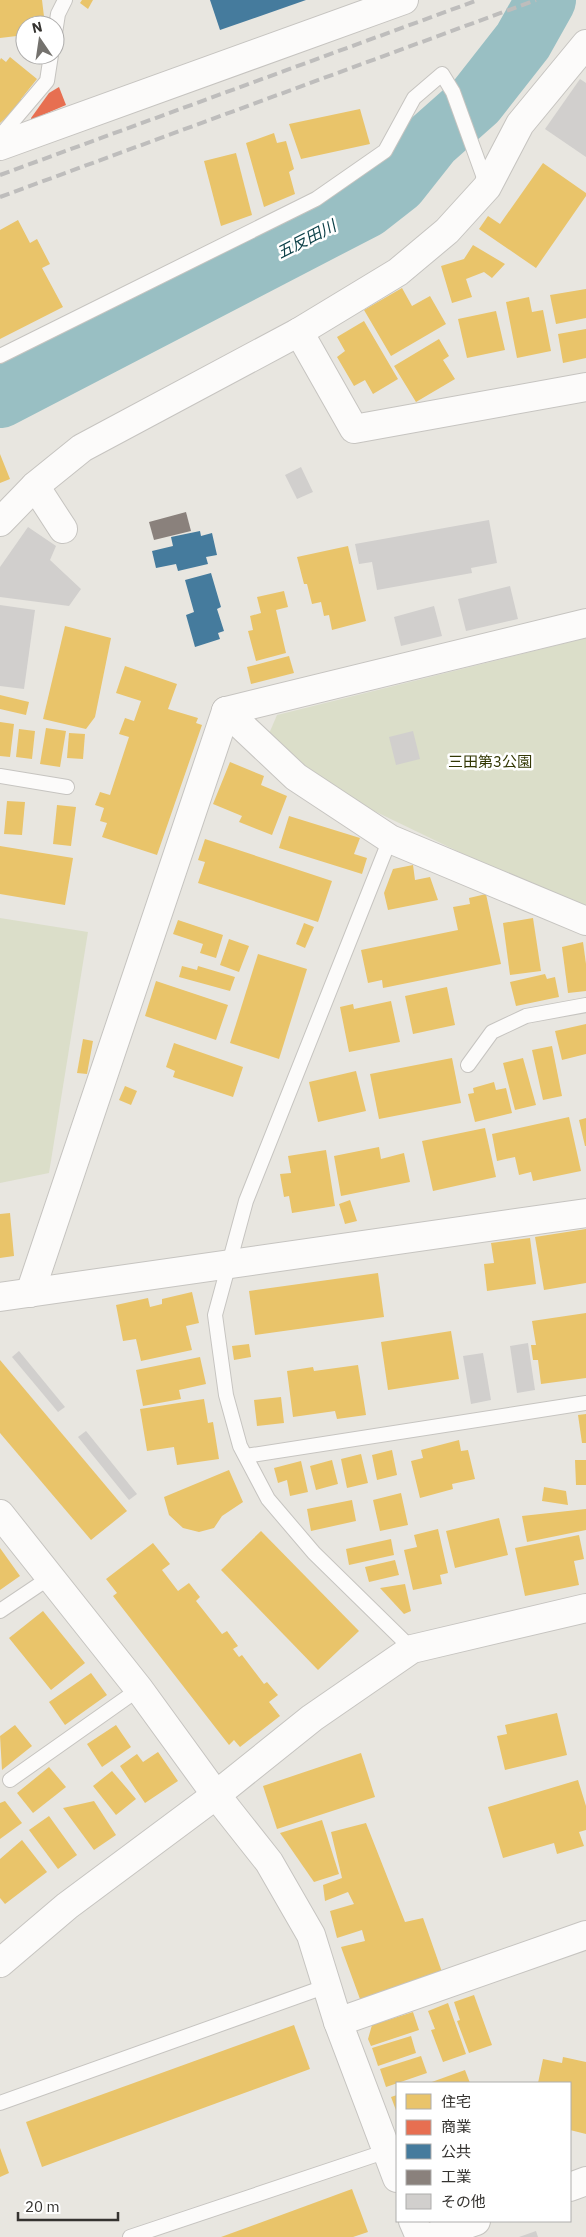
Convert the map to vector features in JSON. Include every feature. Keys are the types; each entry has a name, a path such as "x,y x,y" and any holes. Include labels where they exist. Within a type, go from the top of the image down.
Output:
{"street":[{"path":"0,146 404,0"},
{"path":"0,522 35,486 82,448 299,332 398,272 447,231 520,124 586,44"},
{"path":"299,332 354,429 586,387"},
{"path":"35,486 63,529"},
{"path":"226,711 586,623"},
{"path":"226,711 296,777 390,839 586,921"},
{"path":"30,1293 226,711"},
{"path":"0,1297 586,1213"},
{"path":"0,1514 52,1576 139,1688 216,1794 269,1862 311,1935 338,2022 396,2175"},
{"path":"0,1963 67,1906 216,1794 312,1718 412,1649 586,1608"},
{"path":"338,2022 586,1935"},
{"path":"571,2187 586,2181"},
{"path":"413,2222 420,2237"},
{"path":"431,2237 473,2222"}],"lane":[{"path":"58,15 65,0"},
{"path":"0,146 2,134 47,81 49,65"},
{"path":"0,356 316,199 385,152 414,98 442,74 453,92 483,176"},
{"path":"0,776 67,787"},
{"path":"390,839 246,1201 215,1315 226,1395 240,1446 268,1499 314,1553 412,1649"},
{"path":"468,1065 492,1032 526,1016 586,1005"},
{"path":"246,1456 586,1403"},
{"path":"0,1611 52,1576"},
{"path":"10,1780 139,1688"},
{"path":"0,2103 327,1986"},
{"path":"130,2237 387,2151"}],"green space":[{"name":"三田第3公園","path":"586,638 586,913 341,795 304,770 268,736 277,715"},
{"path":"0,918 88,932 49,1173 0,1183"}],"building: 住宅":[{"path":"0,0 42,0 44,15 15,15 15,36 0,38"},
{"path":"82,0 93,0 88,9 80,3"},
{"path":"10,57 15,61 15,65 20,65 37,79 21,99 23,102 0,123 1,58 6,62"},
{"path":"360,109 370,144 301,159 289,124"},
{"path":"274,133 277,143 286,141 294,169 289,172 295,194 264,207 246,143"},
{"path":"236,153 252,215 221,226 204,161"},
{"path":"543,163 586,193 586,196 536,268 479,229 488,216 500,224"},
{"path":"18,220 30,243 37,239 50,264 42,268 63,307 0,339 0,230"},
{"path":"473,245 505,264 492,278 484,272 466,279 472,297 452,303 441,266 464,259"},
{"path":"402,288 412,306 430,296 446,324 391,356 364,310"},
{"path":"586,289 586,318 556,324 550,295"},
{"path":"529,297 532,312 543,310 551,351 517,358 506,302"},
{"path":"496,311 505,350 467,358 458,319"},
{"path":"364,321 398,379 373,394 365,380 354,386 337,357 345,351 337,337"},
{"path":"586,329 586,358 563,363 558,334"},
{"path":"439,339 449,356 443,360 455,379 416,402 394,366"},
{"path":"0,454 10,479 0,483"},
{"path":"348,546 366,621 332,630 329,615 324,616 321,602 312,604 307,584 304,584 297,557"},
{"path":"284,591 288,607 276,610 286,653 256,661 248,631 253,630 250,616 261,613 257,597"},
{"path":"65,626 111,638 95,717 86,729 43,719"},
{"path":"289,656 294,673 251,684 247,667"},
{"path":"125,666 177,684 168,709 198,718 196,723 202,725 157,855 102,837 107,823 100,821 104,808 95,805 100,792 110,795 129,737 119,734 125,718 134,721 141,701 116,693"},
{"path":"0,695 29,702 26,715 0,709"},
{"path":"0,722 14,724 10,757 0,756"},
{"path":"46,728 66,731 60,767 40,764"},
{"path":"19,729 35,731 32,759 16,757"},
{"path":"69,733 85,734 83,759 67,758"},
{"path":"230,762 264,776 261,785 287,796 272,835 239,822 242,816 213,804"},
{"path":"7,801 25,802 22,835 4,834"},
{"path":"57,805 76,807 71,846 53,844"},
{"path":"289,816 360,838 354,854 367,858 362,874 279,848"},
{"path":"205,839 332,881 318,922 198,883 205,862 198,860"},
{"path":"0,846 73,858 65,905 0,894"},
{"path":"413,865 415,880 430,877 438,900 388,910 384,893 393,869"},
{"path":"486,894 501,964 383,988 382,980 368,983 361,950 458,930 453,907 470,904 469,898"},
{"path":"533,918 541,971 510,975 503,923"},
{"path":"178,920 223,935 216,958 200,953 203,944 173,934"},
{"path":"304,923 314,927 305,948 296,944"},
{"path":"229,939 249,946 239,972 220,965"},
{"path":"583,942 586,964 586,991 568,993 562,947"},
{"path":"258,954 307,969 279,1059 230,1043"},
{"path":"182,966 197,970 198,966 235,977 230,991 179,977"},
{"path":"545,974 547,979 555,977 559,997 516,1006 510,982"},
{"path":"156,981 228,1005 216,1040 145,1016"},
{"path":"447,987 455,1025 413,1034 405,996"},
{"path":"391,1001 400,1042 349,1052 340,1007 353,1004 354,1009"},
{"path":"586,1024 586,1054 562,1060 555,1031"},
{"path":"83,1039 93,1041 87,1074 77,1073"},
{"path":"174,1043 243,1067 233,1097 173,1077 175,1071 166,1067"},
{"path":"552,1046 562,1096 543,1100 532,1050"},
{"path":"452,1058 461,1103 379,1119 370,1074"},
{"path":"523,1058 536,1105 515,1110 503,1063"},
{"path":"356,1071 366,1111 318,1122 309,1082"},
{"path":"494,1082 496,1090 506,1088 512,1113 475,1122 468,1094 474,1093 473,1088"},
{"path":"125,1086 137,1091 131,1105 119,1100"},
{"path":"569,1117 581,1171 533,1181 531,1172 519,1175 515,1157 497,1161 492,1134"},
{"path":"586,1118 586,1146 585,1146 579,1120"},
{"path":"485,1128 496,1177 433,1191 422,1141"},
{"path":"379,1147 381,1159 404,1153 410,1182 341,1196 334,1156"},
{"path":"326,1150 335,1206 292,1213 289,1196 284,1197 280,1174 291,1173 288,1156"},
{"path":"350,1200 357,1221 345,1224 339,1204"},
{"path":"10,1213 14,1256 0,1258 0,1214"},
{"path":"586,1229 586,1283 544,1290 535,1237"},
{"path":"530,1238 536,1284 487,1291 484,1264 494,1263 491,1243"},
{"path":"378,1273 384,1317 255,1335 249,1291"},
{"path":"192,1292 199,1323 186,1326 192,1350 141,1361 136,1339 123,1341 116,1305 148,1298 150,1307 162,1304 162,1299"},
{"path":"586,1313 586,1378 541,1384 538,1360 533,1360 531,1345 536,1345 532,1321"},
{"path":"451,1331 459,1379 388,1390 381,1342"},
{"path":"249,1344 251,1357 234,1360 232,1346"},
{"path":"200,1357 206,1384 179,1390 181,1399 143,1406 136,1370"},
{"path":"0,1360 127,1511 91,1540 0,1433"},
{"path":"358,1365 366,1415 337,1419 335,1411 293,1417 287,1371 313,1367 314,1371"},
{"path":"281,1397 284,1423 257,1426 254,1400"},
{"path":"204,1399 208,1423 213,1422 219,1459 177,1465 174,1447 147,1451 140,1409"},
{"path":"586,1414 586,1443 582,1443 578,1415"},
{"path":"459,1440 461,1451 468,1450 475,1479 452,1484 453,1489 420,1498 411,1461 423,1458 421,1450"},
{"path":"392,1450 397,1475 377,1480 372,1455"},
{"path":"361,1454 368,1483 347,1488 341,1459"},
{"path":"332,1460 338,1484 316,1490 310,1466"},
{"path":"575,1460 586,1460 586,1485 576,1485"},
{"path":"301,1461 308,1492 290,1496 287,1480 278,1483 274,1468"},
{"path":"229,1470 243,1502 222,1516 214,1528 199,1532 183,1528 169,1515 164,1497"},
{"path":"544,1487 566,1491 568,1505 542,1501"},
{"path":"401,1493 408,1525 380,1531 373,1500"},
{"path":"352,1500 356,1521 311,1531 307,1509"},
{"path":"586,1509 586,1530 527,1542 522,1516"},
{"path":"499,1518 508,1555 455,1568 446,1531"},
{"path":"438,1529 448,1573 440,1575 442,1584 413,1590 404,1550 417,1547 414,1535"},
{"path":"261,1531 359,1631 318,1670 221,1570"},
{"path":"579,1535 584,1559 574,1561 579,1585 525,1596 515,1548"},
{"path":"391,1539 394,1555 349,1565 346,1549"},
{"path":"153,1543 170,1564 162,1570 178,1591 189,1583 200,1597 196,1601 222,1634 227,1631 238,1646 233,1649 239,1657 242,1655 264,1684 267,1682 278,1695 269,1702 280,1716 240,1747 234,1740 229,1745 113,1596 117,1593 106,1579"},
{"path":"0,1548 20,1576 0,1590"},
{"path":"395,1560 399,1575 369,1582 365,1567"},
{"path":"405,1584 411,1611 404,1614 380,1588"},
{"path":"43,1611 85,1663 51,1690 9,1638"},
{"path":"91,1673 107,1695 65,1725 49,1702"},
{"path":"557,1713 567,1755 505,1770 497,1736 507,1734 505,1725"},
{"path":"15,1725 32,1746 2,1770 0,1736"},
{"path":"116,1725 131,1747 102,1767 87,1744"},
{"path":"158,1752 178,1781 145,1803 120,1766 137,1754 143,1762"},
{"path":"361,1753 375,1797 277,1829 263,1786"},
{"path":"49,1767 66,1787 33,1813 17,1793"},
{"path":"112,1771 136,1799 116,1815 93,1786"},
{"path":"578,1780 586,1806 586,1830 579,1832 584,1846 557,1854 554,1843 503,1858 488,1807"},
{"path":"5,1801 22,1823 0,1839 0,1803"},
{"path":"94,1801 116,1835 94,1850 63,1808"},
{"path":"49,1816 77,1855 58,1869 29,1830"},
{"path":"322,1820 339,1874 314,1882 280,1833"},
{"path":"366,1823 405,1922 423,1918 442,1972 360,1999 341,1947 365,1941 362,1930 337,1938 330,1911 354,1904 348,1892 325,1901 323,1885 342,1878 331,1832"},
{"path":"22,1840 47,1872 5,1904 0,1898 0,1859"},
{"path":"474,1995 492,2045 469,2053 457,2021 460,2020 454,2002"},
{"path":"448,2003 466,2054 443,2062 431,2030 435,2029 428,2011"},
{"path":"413,2012 419,2030 371,2046 368,2039 372,2025"},
{"path":"294,2025 310,2069 42,2167 26,2122"},
{"path":"411,2036 416,2053 378,2066 372,2048"},
{"path":"421,2056 427,2073 396,2082 386,2087 380,2069"},
{"path":"563,2057 586,2062 586,2134 571,2130 571,2082 538,2082 543,2059 562,2063"},
{"path":"465,2070 470,2082 432,2082"},
{"path":"396,2095 396,2110 391,2097"},
{"path":"0,2148 9,2173 0,2177"},
{"path":"352,2189 368,2232 353,2237 221,2237"}],"building: 商業":[{"path":"59,87 66,105 31,120 49,93"}],"building: 公共":[{"path":"210,0 306,0 220,30"},
{"path":"200,531 201,536 212,533 217,555 206,557 208,564 178,571 176,564 156,568 152,551 173,546 171,537"},
{"path":"211,573 221,607 217,609 224,631 218,633 220,639 195,647 186,615 194,612 185,580"}],"building: 工業":[{"path":"186,512 191,531 154,540 149,522"}],"building: その他":[{"path":"580,79 586,83 586,157 545,129"},
{"path":"301,467 313,492 297,499 285,475"},
{"path":"489,520 497,563 471,568 472,573 377,590 372,562 359,564 355,544"},
{"path":"28,527 56,546 50,560 81,589 69,606 0,597 0,567"},
{"path":"510,586 518,619 466,631 458,599"},
{"path":"0,605 35,610 24,689 0,686"},
{"path":"434,606 442,636 401,646 394,617"},
{"path":"413,731 420,759 396,765 389,737"},
{"path":"528,1343 535,1390 517,1393 510,1346"},
{"path":"19,1351 65,1407 58,1412 12,1357"},
{"path":"483,1353 491,1400 471,1404 463,1356"},
{"path":"86,1431 137,1494 129,1500 78,1437"},
{"path":"536,2231 538,2237 519,2237"}],"waterway":[{"name":"五反田川","path":"0,398 366,208 398,183 432,140 476,101 523,41 546,0"}],"railway":[{"path":"0,175 478,0"},
{"path":"0,197 536,0"}]}
